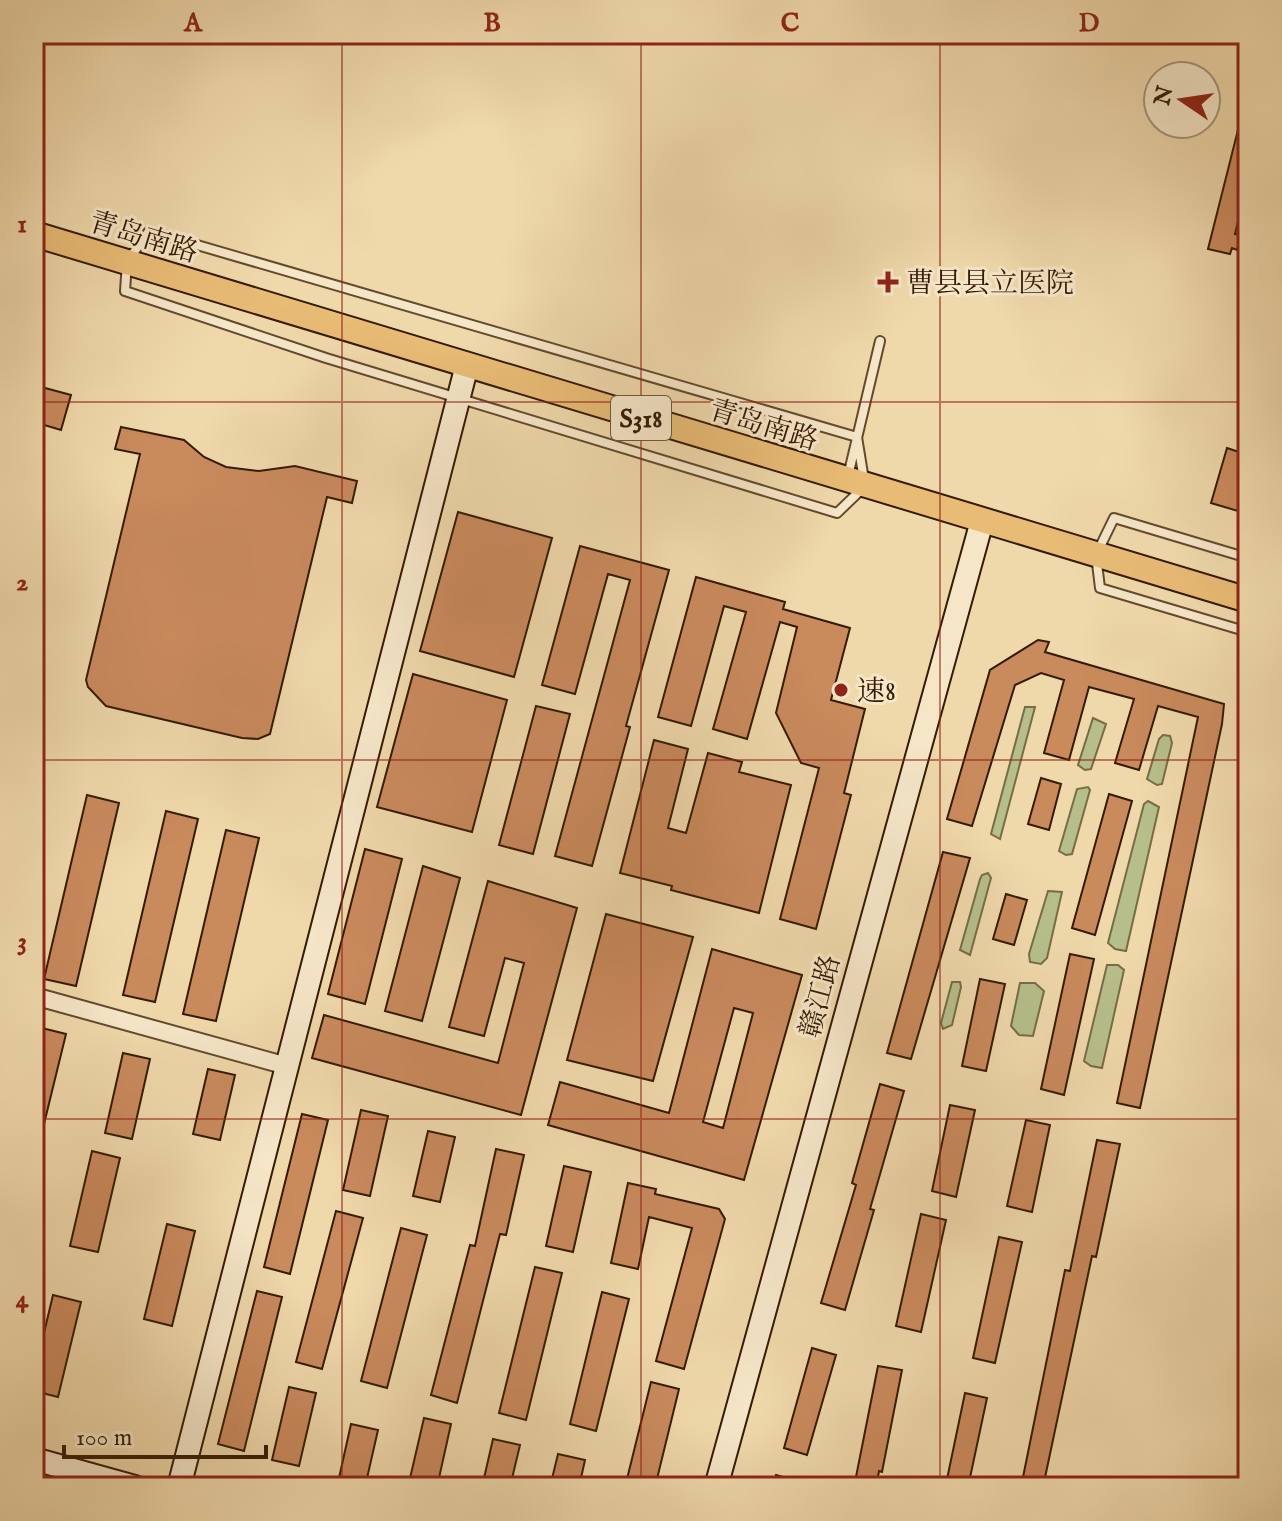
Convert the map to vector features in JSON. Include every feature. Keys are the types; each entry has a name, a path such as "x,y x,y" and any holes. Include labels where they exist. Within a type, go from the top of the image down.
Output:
{"main road":[{"name":"青岛南路","path":"34,234 1248,600"}],"street":[{"path":"179,1487 467,365"},
{"name":"赣江路","path":"716,1487 982,521"},
{"path":"34,996 287,1066"},
{"path":"34,1459 135,1487"}],"lane":[{"path":"857,437 149,231 127,262 125,291 458,398 837,513 856,483 857,437 880,341"},
{"path":"856,483 857,437"},
{"path":"1248,558 1114,518 1096,555 1100,588 1248,632"}],"green space":[{"path":"1025,707 1035,707 1000,839 991,834"},
{"path":"1093,718 1106,724 1091,769 1085,770 1078,765"},
{"path":"1163,735 1170,736 1172,743 1162,784 1157,785 1147,779"},
{"path":"1088,787 1090,790 1072,854 1066,855 1059,851 1077,789"},
{"path":"1148,801 1159,807 1126,951 1115,949 1108,943 1144,804"},
{"path":"988,873 991,878 970,955 960,950 980,879"},
{"path":"1048,891 1062,892 1047,958 1041,964 1030,962 1029,954"},
{"path":"1107,965 1118,965 1124,970 1102,1068 1091,1066 1084,1061"},
{"path":"952,982 960,982 961,987 952,1025 943,1029 941,1023"},
{"path":"1020,983 1035,983 1044,991 1033,1036 1019,1035 1011,1026"}],"building":[{"path":"1244,106 1248,106 1248,182 1235,234 1241,235 1237,250 1232,248 1230,254 1208,249"},
{"path":"34,385 71,395 61,430 34,422"},
{"path":"121,427 184,440 204,457 226,467 259,471 295,466 357,481 352,503 327,497 270,734 258,739 242,738 106,706 88,687 86,680 140,454 115,449"},
{"path":"1227,448 1248,455 1248,514 1211,503"},
{"path":"458,512 552,538 514,677 420,651"},
{"path":"580,546 669,570 592,866 555,856 630,580 608,574 575,694 542,685"},
{"path":"696,577 785,602 783,609 850,628 831,700 865,709 844,793 851,795 816,929 780,919 819,768 801,763 776,713 797,627 780,622 747,739 713,729 746,612 724,606 691,726 658,717"},
{"path":"1038,640 1049,642 1045,652 1224,704 1140,1108 1117,1103 1198,717 1158,706 1139,770 1115,763 1134,699 1089,687 1069,760 1044,753 1064,680 1041,673 1015,685 972,826 947,819 990,670"},
{"path":"413,674 507,700 472,832 377,807"},
{"path":"536,706 570,714 533,854 499,845"},
{"path":"654,740 688,749 668,828 686,833 708,753 742,762 739,772 791,785 759,913 620,873"},
{"path":"1041,778 1061,784 1049,830 1028,824"},
{"path":"1109,794 1132,801 1095,935 1072,928"},
{"path":"87,795 119,803 76,986 44,979"},
{"path":"166,811 198,819 155,1002 123,995"},
{"path":"226,830 259,838 216,1021 183,1014"},
{"path":"365,849 402,859 365,1004 328,994"},
{"path":"943,852 970,858 911,1059 887,1053"},
{"path":"423,866 460,878 422,1021 385,1011"},
{"path":"488,881 577,908 521,1115 312,1058 324,1015 498,1063 524,963 505,958 484,1036 449,1027"},
{"path":"1006,894 1027,900 1014,945 993,939"},
{"path":"606,914 693,937 653,1081 567,1060"},
{"path":"712,949 802,975 744,1180 548,1125 560,1082 669,1113","holes":["734,1008 753,1013 723,1128 703,1122"]},
{"path":"1070,954 1094,959 1064,1095 1041,1089"},
{"path":"980,979 1005,984 986,1071 962,1066"},
{"path":"38,1027 66,1034 43,1128 34,1126 34,1044"},
{"path":"123,1053 150,1059 132,1139 105,1133"},
{"path":"208,1069 235,1075 220,1140 193,1134"},
{"path":"880,1084 904,1091 845,1310 821,1303 856,1185 852,1183"},
{"path":"950,1105 975,1110 956,1197 932,1191"},
{"path":"361,1110 388,1116 370,1196 343,1190"},
{"path":"302,1114 328,1120 290,1274 264,1267"},
{"path":"1026,1120 1050,1125 1032,1212 1007,1206"},
{"path":"428,1131 455,1137 440,1202 413,1196"},
{"path":"1097,1140 1120,1144 1096,1257 1092,1256 1043,1487 1021,1487 1065,1270 1070,1271"},
{"path":"496,1149 524,1155 506,1235 500,1234 457,1403 431,1395 470,1245 475,1246"},
{"path":"92,1151 120,1158 98,1252 70,1246"},
{"path":"564,1166 591,1172 573,1252 546,1246"},
{"path":"628,1183 656,1189 655,1194 719,1209 725,1219 684,1369 656,1361 692,1228 649,1217 638,1269 611,1263"},
{"path":"336,1211 363,1218 322,1369 296,1362"},
{"path":"921,1214 946,1220 921,1332 896,1326"},
{"path":"167,1224 195,1231 172,1326 144,1319"},
{"path":"401,1228 427,1235 387,1388 361,1381"},
{"path":"999,1237 1022,1242 995,1363 973,1358"},
{"path":"535,1267 562,1273 526,1420 499,1413"},
{"path":"257,1291 282,1297 244,1451 218,1444"},
{"path":"602,1292 629,1299 596,1431 570,1424"},
{"path":"53,1295 81,1302 58,1397 34,1391 34,1375"},
{"path":"812,1348 836,1355 807,1455 784,1448"},
{"path":"878,1366 902,1370 882,1472 879,1471 876,1487 854,1487"},
{"path":"651,1382 679,1389 655,1487 625,1487"},
{"path":"289,1387 316,1393 299,1466 272,1460"},
{"path":"965,1393 987,1398 968,1487 958,1487 946,1484"},
{"path":"424,1418 451,1424 437,1487 408,1487"},
{"path":"351,1424 378,1430 365,1487 337,1487"},
{"path":"493,1439 520,1445 510,1487 482,1487"},
{"path":"558,1454 585,1460 579,1487 550,1487"},
{"path":"776,1475 808,1484 807,1487 772,1487"}],"place":[{"name":"曹县县立医院","path":"888,282"},
{"name":"速8","path":"841,690"}]}
